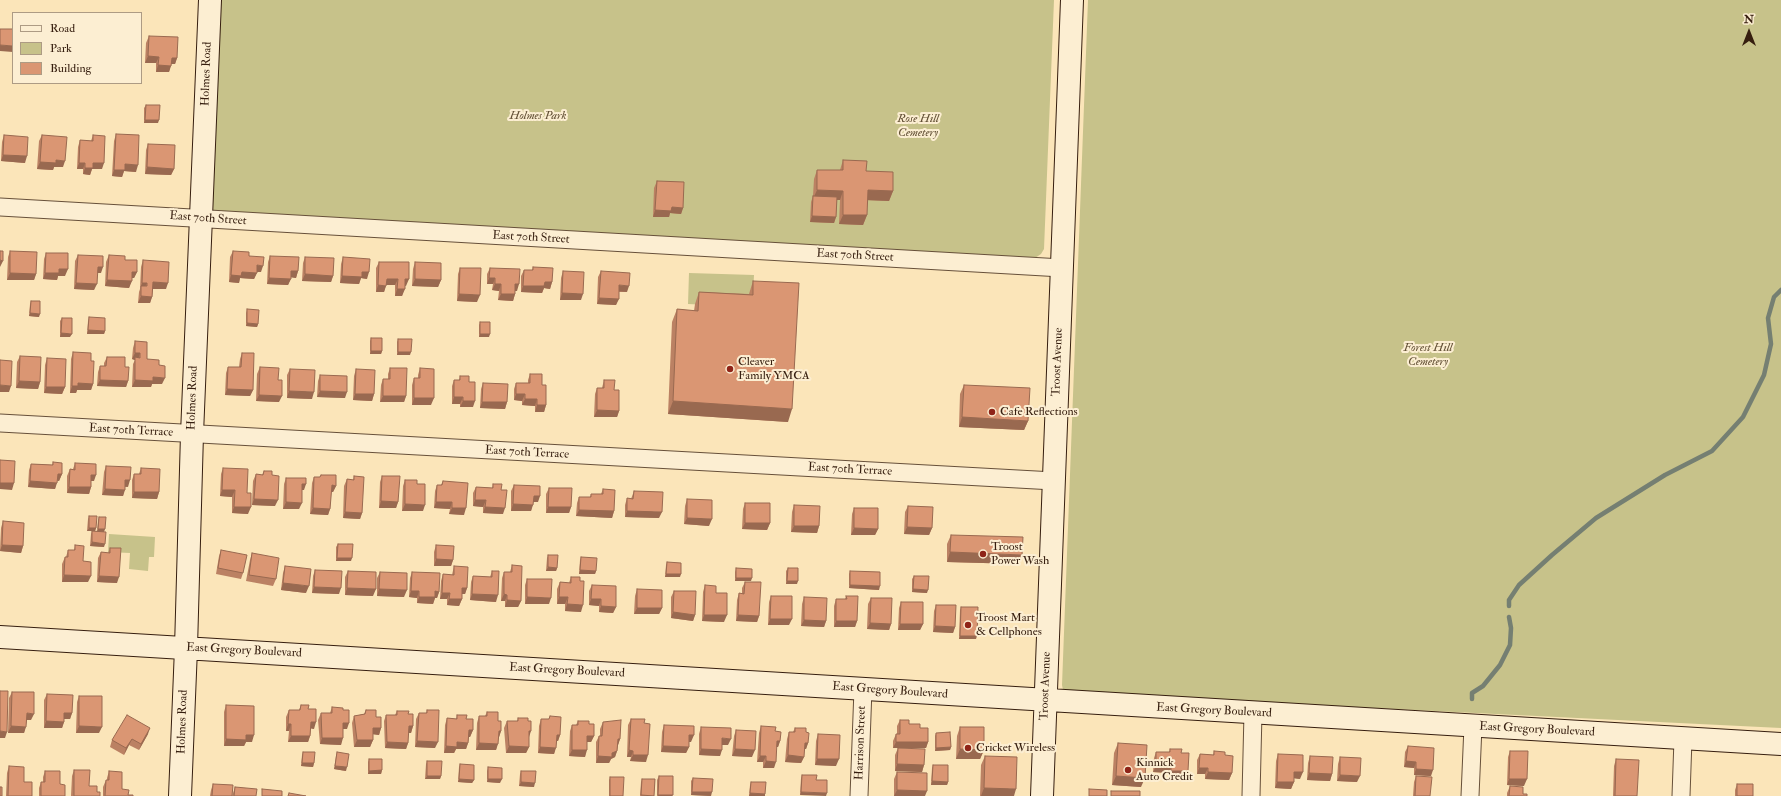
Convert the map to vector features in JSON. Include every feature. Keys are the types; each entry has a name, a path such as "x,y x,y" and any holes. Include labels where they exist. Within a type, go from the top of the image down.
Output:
{"main road":[{"name":"Holmes Road","path":"180,796 200,218 210,0"},
{"name":"Troost Avenue","path":"1042,796 1072,0"},
{"name":"East Gregory Boulevard","path":"0,637 1045,701 1781,744"}],"street":[{"name":"East 70th Street","path":"0,208 200,218 1062,268"},
{"name":"East 70th Terrace","path":"0,423 1054,481"},
{"name":"Harrison Street","path":"858,796 863,689"},
{"path":"1251,796 1254,713"},
{"path":"1470,796 1473,726"},
{"path":"1681,796 1683,739"}],"green space":[{"path":"221,0 1054,0 1044,249 1041,254 1035,258 650,238 212,212"},
{"name":"Forest Hill Cemetery","path":"1088,0 1781,0 1781,728 1068,693 1063,690"},
{"path":"689,273 754,275 753,294 748,307 688,304"},
{"path":"109,534 155,537 154,557 149,557 148,571 129,569 130,553 108,552"}],"building":[{"path":"0,29 12,29 12,46 0,45"},
{"path":"149,36 178,37 177,58 172,58 171,66 158,65 159,57 148,56"},
{"path":"146,105 160,105 159,120 145,120"},
{"path":"116,134 139,135 138,165 125,164 125,170 114,170"},
{"path":"4,135 28,137 27,156 3,155"},
{"path":"42,135 67,137 65,161 56,160 56,163 40,162"},
{"path":"93,135 105,136 104,163 93,163 93,168 85,168 85,163 79,163 80,140 93,141"},
{"path":"148,144 175,145 174,169 147,167"},
{"path":"843,160 867,161 866,171 893,172 893,191 868,190 867,215 843,215 843,191 817,190 817,170 843,170"},
{"path":"657,181 684,182 683,208 672,207 671,211 655,210"},
{"path":"813,196 837,197 836,217 812,216"},
{"path":"0,251 3,251 3,261 0,260"},
{"path":"10,251 37,252 36,274 10,273"},
{"path":"233,251 249,252 249,256 264,257 263,266 257,265 257,273 242,272 241,276 231,275"},
{"path":"46,253 68,253 68,269 59,269 59,273 45,273"},
{"path":"78,255 103,256 103,267 98,267 97,284 76,283"},
{"path":"109,255 125,256 125,260 137,260 137,272 132,272 132,281 107,280"},
{"path":"270,256 299,257 298,271 291,271 291,279 269,278"},
{"path":"305,257 334,258 333,276 305,274"},
{"path":"343,257 370,259 369,272 362,272 362,277 342,276"},
{"path":"143,260 169,262 168,283 153,282 152,297 141,296 141,286 147,286 147,283 142,283"},
{"path":"379,262 409,262 409,279 405,279 405,289 397,289 398,279 387,279 386,286 378,285"},
{"path":"415,262 441,263 441,280 415,279"},
{"path":"533,267 553,268 552,282 545,282 544,286 523,286 524,270 533,270"},
{"path":"460,268 481,268 480,295 459,294"},
{"path":"490,268 520,269 519,284 515,284 515,294 501,294 501,284 495,284 495,278 489,278"},
{"path":"563,271 584,272 583,294 562,293"},
{"path":"601,271 630,273 629,286 619,285 619,299 599,298"},
{"name":"Cleaver Family YMCA","path":"753,281 799,283 792,409 673,401 677,309 698,311 699,292 753,295"},
{"path":"31,301 40,301 40,314 30,313"},
{"path":"247,309 259,310 258,324 247,323"},
{"path":"89,317 105,318 105,331 88,330"},
{"path":"62,318 72,318 72,334 61,333"},
{"path":"480,322 490,322 490,334 480,334"},
{"path":"371,338 382,338 382,351 371,351"},
{"path":"398,339 412,339 411,352 398,352"},
{"path":"135,341 147,342 147,359 159,360 159,365 165,366 165,378 153,377 153,381 135,380 135,357 140,358 140,353 135,353"},
{"path":"73,352 91,353 91,361 94,361 93,384 78,383 78,386 72,386"},
{"path":"242,353 254,353 253,390 227,389 228,367 241,367"},
{"path":"20,356 41,357 40,382 19,381"},
{"path":"107,357 125,357 125,367 129,367 128,381 100,380 100,366 106,366"},
{"path":"47,358 66,359 65,387 46,387"},
{"path":"0,360 12,361 11,386 0,385"},
{"path":"260,367 279,368 278,380 282,380 282,396 259,395"},
{"path":"390,368 407,368 406,396 383,396 383,379 390,379"},
{"path":"420,368 434,369 434,398 414,398 414,378 420,378"},
{"path":"290,369 315,370 314,392 289,391"},
{"path":"356,369 375,370 374,394 355,394"},
{"path":"530,374 542,374 542,385 546,385 546,405 537,405 537,399 525,399 525,394 516,394 516,383 530,383"},
{"path":"320,375 347,376 347,392 320,391"},
{"path":"460,376 469,376 469,382 475,382 475,401 463,401 463,397 454,397 454,380 460,380"},
{"path":"604,380 615,380 614,390 619,390 619,411 597,410 597,388 604,388"},
{"path":"483,383 508,384 507,402 482,402"},
{"name":"Cafe Reflections","path":"964,385 1030,388 1028,421 962,417"},
{"path":"0,460 15,461 14,483 0,483"},
{"path":"53,462 62,463 62,474 58,474 57,483 30,481 31,464 53,465"},
{"path":"75,463 96,464 96,475 91,475 91,487 69,487 70,469 75,470"},
{"path":"106,466 131,467 130,480 125,480 125,490 105,489"},
{"path":"141,468 160,469 159,492 134,492 134,474 141,474"},
{"path":"223,468 248,469 247,493 251,493 251,507 234,507 235,490 222,490"},
{"path":"264,471 272,471 272,475 279,476 278,500 254,499 256,474 263,475"},
{"path":"321,475 336,475 336,486 332,485 330,509 313,508 314,477 320,477"},
{"path":"354,476 364,477 362,513 345,512 347,479 354,480"},
{"path":"382,476 400,476 398,502 381,501"},
{"path":"286,478 306,478 306,484 302,484 302,503 286,502"},
{"path":"405,480 417,480 417,484 425,484 425,505 405,504"},
{"path":"443,481 468,483 466,508 452,508 452,502 436,502 437,485 442,485"},
{"path":"493,484 502,484 501,490 507,490 505,508 485,507 486,500 475,500 476,487 493,488"},
{"path":"514,485 540,486 540,496 534,496 533,505 513,504"},
{"path":"549,488 572,488 571,507 548,507"},
{"path":"603,489 615,490 614,511 579,510 579,497 591,497 591,494 603,494"},
{"path":"634,491 663,492 662,512 627,511 627,498 633,499"},
{"path":"687,499 712,500 712,519 687,518"},
{"path":"745,503 770,503 770,523 745,523"},
{"path":"794,505 820,506 819,526 794,526"},
{"path":"908,506 933,507 932,528 907,527"},
{"path":"854,508 878,508 878,529 854,528"},
{"path":"89,516 97,516 96,528 89,528"},
{"path":"99,517 106,517 105,529 98,529"},
{"path":"3,521 24,523 23,546 2,545"},
{"path":"92,531 106,532 105,544 92,542"},
{"path":"951,535 1023,537 1022,555 950,552"},
{"path":"338,544 353,544 352,558 337,558"},
{"path":"75,545 84,546 83,561 91,562 91,576 64,575 65,557 68,557 68,550 75,550"},
{"path":"436,545 454,546 453,560 436,559"},
{"path":"110,548 121,548 119,577 99,576 101,552 110,553"},
{"path":"221,550 247,555 243,573 218,568"},
{"path":"252,553 279,558 276,579 249,575"},
{"path":"548,555 558,555 557,568 548,567"},
{"path":"581,557 597,558 596,571 580,570"},
{"path":"667,562 681,563 681,574 666,574"},
{"path":"512,565 522,566 521,601 507,600 507,595 504,594 504,572 512,572"},
{"path":"285,566 311,569 309,586 283,583"},
{"path":"454,566 468,567 467,588 462,588 462,599 449,599 450,593 442,593 443,574 454,575"},
{"path":"736,568 752,569 752,578 736,578"},
{"path":"788,568 798,568 798,581 787,581"},
{"path":"315,570 342,571 341,588 314,587"},
{"path":"348,571 376,572 376,589 347,588"},
{"path":"492,571 499,571 498,595 472,594 473,576 492,577"},
{"path":"850,571 880,572 880,586 850,585"},
{"path":"380,572 407,573 407,590 379,589"},
{"path":"412,572 440,573 439,592 435,591 435,597 419,597 419,591 411,591"},
{"path":"914,576 929,576 928,590 913,589"},
{"path":"571,577 580,577 580,581 584,581 583,605 567,604 568,597 559,597 560,582 571,583"},
{"path":"527,579 552,579 551,598 527,597"},
{"path":"745,582 761,582 759,616 738,615 739,593 744,594"},
{"path":"592,585 616,586 616,607 601,606 601,599 591,599"},
{"path":"705,585 716,586 716,593 727,593 727,615 704,615"},
{"path":"637,589 662,590 662,608 637,608"},
{"path":"674,591 696,591 695,615 673,612"},
{"path":"771,596 792,596 792,619 770,619"},
{"path":"846,596 858,596 857,621 836,621 836,599 847,599"},
{"path":"804,597 827,598 826,621 804,620"},
{"path":"871,598 892,598 891,624 870,623"},
{"path":"901,602 923,602 923,624 900,624"},
{"path":"936,605 956,605 955,627 935,626"},
{"name":"Troost Mart & Cellphones","path":"961,607 978,607 977,636 960,636"},
{"path":"0,691 8,691 7,732 0,731"},
{"path":"12,692 34,692 34,714 27,713 26,727 11,726"},
{"path":"47,694 73,695 72,713 64,713 64,722 46,721"},
{"path":"79,696 102,696 102,727 79,726"},
{"path":"226,705 254,706 254,735 246,735 246,740 226,739"},
{"path":"301,705 309,705 308,709 316,709 316,722 311,722 310,736 291,736 291,724 288,724 289,710 300,710"},
{"path":"332,707 349,710 349,723 343,723 343,738 322,738 321,713 332,713"},
{"path":"366,710 376,710 376,717 381,717 381,728 373,728 373,740 357,740 354,716 365,714"},
{"path":"427,710 439,710 438,742 417,741 419,713 427,713"},
{"path":"397,711 409,711 408,714 413,714 413,726 409,726 408,743 387,742 386,715 397,715"},
{"path":"487,712 498,712 498,721 501,721 501,731 499,731 498,744 479,743 479,716 487,716"},
{"path":"127,715 150,728 141,744 132,739 126,748 112,740"},
{"path":"457,715 467,715 466,719 473,719 473,730 469,730 468,743 457,742 457,747 446,746 447,718 457,719"},
{"path":"550,716 561,717 560,735 557,735 556,748 540,747 541,719 549,719"},
{"path":"518,718 528,718 528,721 531,721 531,731 529,731 529,747 509,746 507,721 518,721"},
{"path":"631,719 645,719 644,723 650,724 648,755 633,755 633,751 629,750"},
{"path":"621,720 620,739 618,739 617,751 612,753 612,757 598,756 599,736 602,736 603,722"},
{"path":"900,720 909,720 909,724 920,724 920,728 928,728 928,742 896,742 896,734 900,734"},
{"path":"578,721 589,721 589,724 594,724 594,736 587,736 587,750 572,750 572,725 578,725"},
{"path":"664,725 694,726 694,735 689,735 689,747 663,746"},
{"path":"761,726 776,727 775,731 781,732 780,741 777,741 776,762 766,761 766,756 760,756"},
{"path":"701,727 731,728 731,739 722,738 722,750 701,749"},
{"path":"960,727 984,727 984,750 960,749"},
{"path":"795,728 806,728 806,732 809,733 808,743 805,743 804,757 788,755 789,732 795,732"},
{"path":"736,730 756,731 755,750 735,749"},
{"path":"950,732 951,747 936,748 936,733"},
{"path":"818,734 840,735 839,759 817,759"},
{"name":"Kinnick Auto Credit","path":"1118,743 1147,745 1145,778 1116,776"},
{"path":"1408,746 1434,748 1433,770 1416,769 1416,762 1406,761"},
{"path":"898,748 925,749 924,765 897,764"},
{"path":"1170,749 1182,749 1181,753 1189,753 1188,771 1171,771 1171,767 1156,766 1156,752 1170,752"},
{"path":"1214,751 1225,752 1225,755 1233,756 1232,773 1208,772 1208,768 1199,768 1200,754 1214,755"},
{"path":"1510,751 1528,751 1527,779 1509,779"},
{"path":"303,752 315,752 314,763 302,763"},
{"path":"337,752 349,754 347,767 335,766"},
{"path":"1278,754 1303,755 1303,772 1294,772 1294,782 1277,782"},
{"path":"985,756 1017,757 1016,789 984,788"},
{"path":"1310,756 1333,757 1332,774 1309,773"},
{"path":"1340,757 1361,758 1360,776 1340,775"},
{"path":"369,759 382,759 382,770 369,771"},
{"path":"1616,759 1639,760 1637,796 1615,796"},
{"path":"427,761 442,761 441,776 427,776"},
{"path":"460,764 474,765 474,780 459,779"},
{"path":"933,765 948,765 948,782 932,781"},
{"path":"9,766 24,767 24,782 32,782 32,796 8,796"},
{"path":"488,767 502,768 502,779 488,779"},
{"path":"74,770 90,770 89,786 97,786 97,792 100,792 100,796 74,796"},
{"path":"45,771 60,771 60,784 65,785 65,796 41,796 41,782 45,782"},
{"path":"109,771 122,772 122,789 129,790 128,795 133,796 105,796 106,780 109,780"},
{"path":"521,771 536,771 535,783 521,782"},
{"path":"897,772 927,773 927,791 897,790"},
{"path":"802,775 817,775 816,780 827,780 827,793 801,792"},
{"path":"659,776 673,776 673,795 658,795"},
{"path":"1416,776 1432,777 1430,796 1415,796"},
{"path":"610,777 624,777 623,796 610,796"},
{"path":"693,778 713,779 712,792 692,792"},
{"path":"642,779 655,779 654,796 641,795"},
{"path":"751,782 766,782 765,794 750,793"},
{"path":"213,784 233,785 232,796 212,796"},
{"path":"1737,784 1753,784 1753,796 1737,796"},
{"path":"1510,786 1523,787 1523,794 1527,794 1527,796 1509,796"},
{"path":"0,787 2,787 2,796 0,796"},
{"path":"235,787 257,789 256,796 234,796"},
{"path":"262,789 282,791 282,796 262,796"},
{"path":"1089,789 1107,790 1107,796 1089,796"},
{"path":"1111,791 1140,791 1140,796 1111,796"},
{"path":"289,793 306,796 288,796"}],"waterway":[{"path":"1509,606 1509,600 1519,585 1596,518 1665,475 1712,451 1743,417 1764,375 1771,344 1768,318 1774,297 1781,290"},
{"path":"1472,699 1472,693 1483,686 1500,665 1510,645 1511,628 1509,617"}],"place":[{"name":"Cleaver Family YMCA","path":"730,369"},
{"name":"Cafe Reflections","path":"992,412"},
{"name":"Troost Power Wash","path":"983,554"},
{"name":"Troost Mart & Cellphones","path":"968,625"},
{"name":"Cricket Wireless","path":"968,748"},
{"name":"Kinnick Auto Credit","path":"1128,770"}],"park label":[{"name":"Holmes Park","path":"538,116"},
{"name":"Rose Hill Cemetery","path":"918,126"}]}
